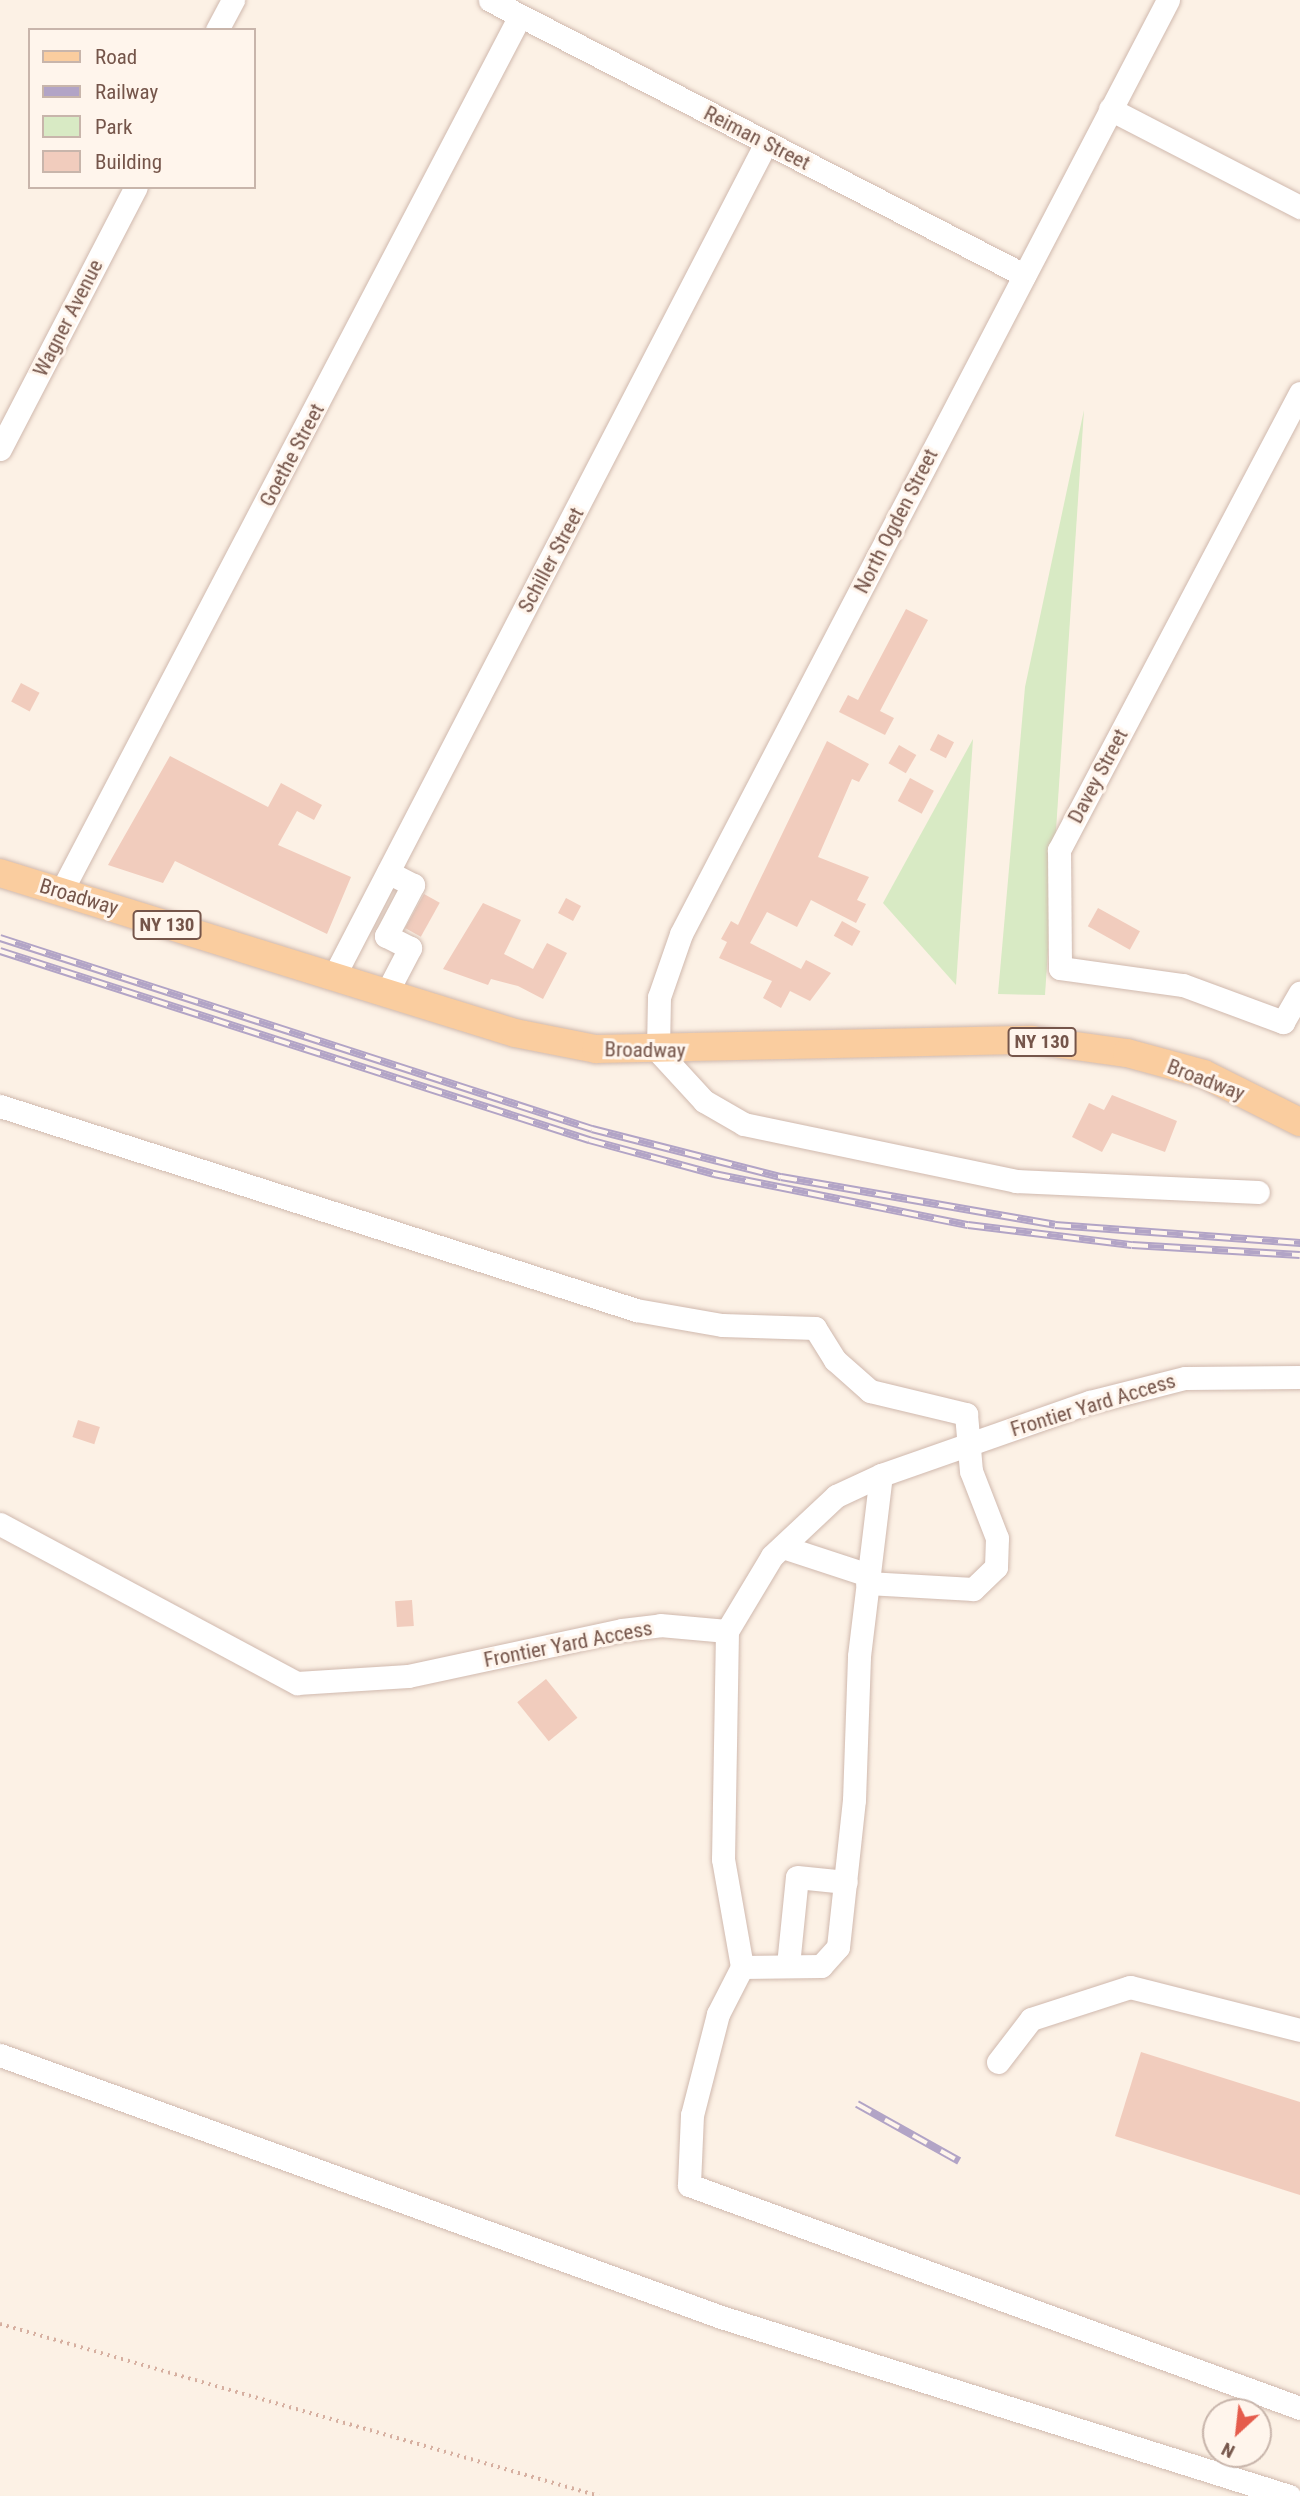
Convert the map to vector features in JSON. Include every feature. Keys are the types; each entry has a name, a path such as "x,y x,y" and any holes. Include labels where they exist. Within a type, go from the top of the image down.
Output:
{"main road":[{"name":"Broadway","path":"0,873 515,1033 596,1049 658,1051 1032,1040 1127,1054 1204,1074 1300,1122"}],"street":[{"path":"219,28 233,0"},
{"name":"Reiman Street","path":"490,0 1024,275"},
{"name":"North Ogden Street","path":"658,1051 659,997 681,934 1168,0"},
{"name":"Goethe Street","path":"61,892 520,16"},
{"path":"1110,109 1300,208"},
{"name":"Schiller Street","path":"334,976 766,143"},
{"name":"Wagner Avenue","path":"0,449 135,189"},
{"name":"Davey Street","path":"1300,393 1059,850 1060,968 1183,985 1283,1022 1300,992"},
{"path":"387,992 410,948 386,936 413,885 388,872"},
{"path":"658,1051 704,1101 744,1124 1016,1181 1258,1192"},
{"path":"0,1106 636,1310 722,1325 815,1328 835,1360 870,1391 966,1414 973,1443 971,1471 999,1553 989,1578 960,1589 868,1579 783,1547"},
{"name":"Frontier Yard Access","path":"0,1524 297,1683 408,1676 660,1625 727,1631 783,1547 836,1496 881,1475 973,1443 1185,1378 1300,1377"},
{"path":"741,1967 830,1961 846,1882 868,1579 881,1475"},
{"path":"727,1631 723,1859 741,1967 718,2014 692,2115 689,2185 1300,2407"},
{"path":"788,1965 797,1877 846,1882"},
{"path":"998,2062 1031,2019 1130,1987 1300,2030"},
{"path":"0,2055 721,2317 1289,2496"}],"path":[{"path":"0,2325 599,2496"}],"green space":[{"path":"1084,410 1045,995 998,994 1025,687"},
{"path":"973,739 956,985 883,903"}],"building":[{"path":"906,609 928,620 880,711 894,718 885,735 839,712 848,695 858,700"},
{"path":"21,683 40,693 30,711 11,702"},
{"path":"938,734 954,742 946,758 930,750"},
{"path":"827,741 869,764 859,782 852,779 818,857 869,877 857,900 866,904 856,923 811,900 797,927 767,912 750,943 801,969 806,960 831,973 810,1001 790,991 781,1008 763,998 772,981 719,958 727,942 721,939 731,921 738,925"},
{"path":"899,745 916,755 906,773 888,763"},
{"path":"170,756 268,807 281,783 322,805 314,820 297,811 278,845 351,877 327,934 175,861 163,883 108,865"},
{"path":"910,778 934,791 922,814 898,801"},
{"path":"424,894 440,903 421,937 405,928"},
{"path":"566,898 581,906 573,921 558,913"},
{"path":"483,903 521,920 504,954 533,969 547,943 567,953 543,999 518,986 491,979 488,985 443,969"},
{"path":"1098,908 1140,931 1130,950 1088,926"},
{"path":"842,921 860,931 852,946 834,936"},
{"path":"1112,1095 1177,1121 1165,1152 1112,1133 1102,1152 1072,1137 1089,1103 1104,1110"},
{"path":"78,1420 100,1427 94,1444 72,1437"},
{"path":"412,1600 414,1626 397,1627 395,1601"},
{"path":"546,1679 577,1718 549,1741 517,1702"},
{"path":"1141,2052 1300,2102 1300,2195 1115,2136"}],"railway":[{"path":"0,938 592,1129 781,1177 1055,1225 1300,1243"},
{"path":"0,951 589,1140 714,1174 968,1225 1132,1245 1300,1255"},
{"path":"857,2104 959,2161"}]}
